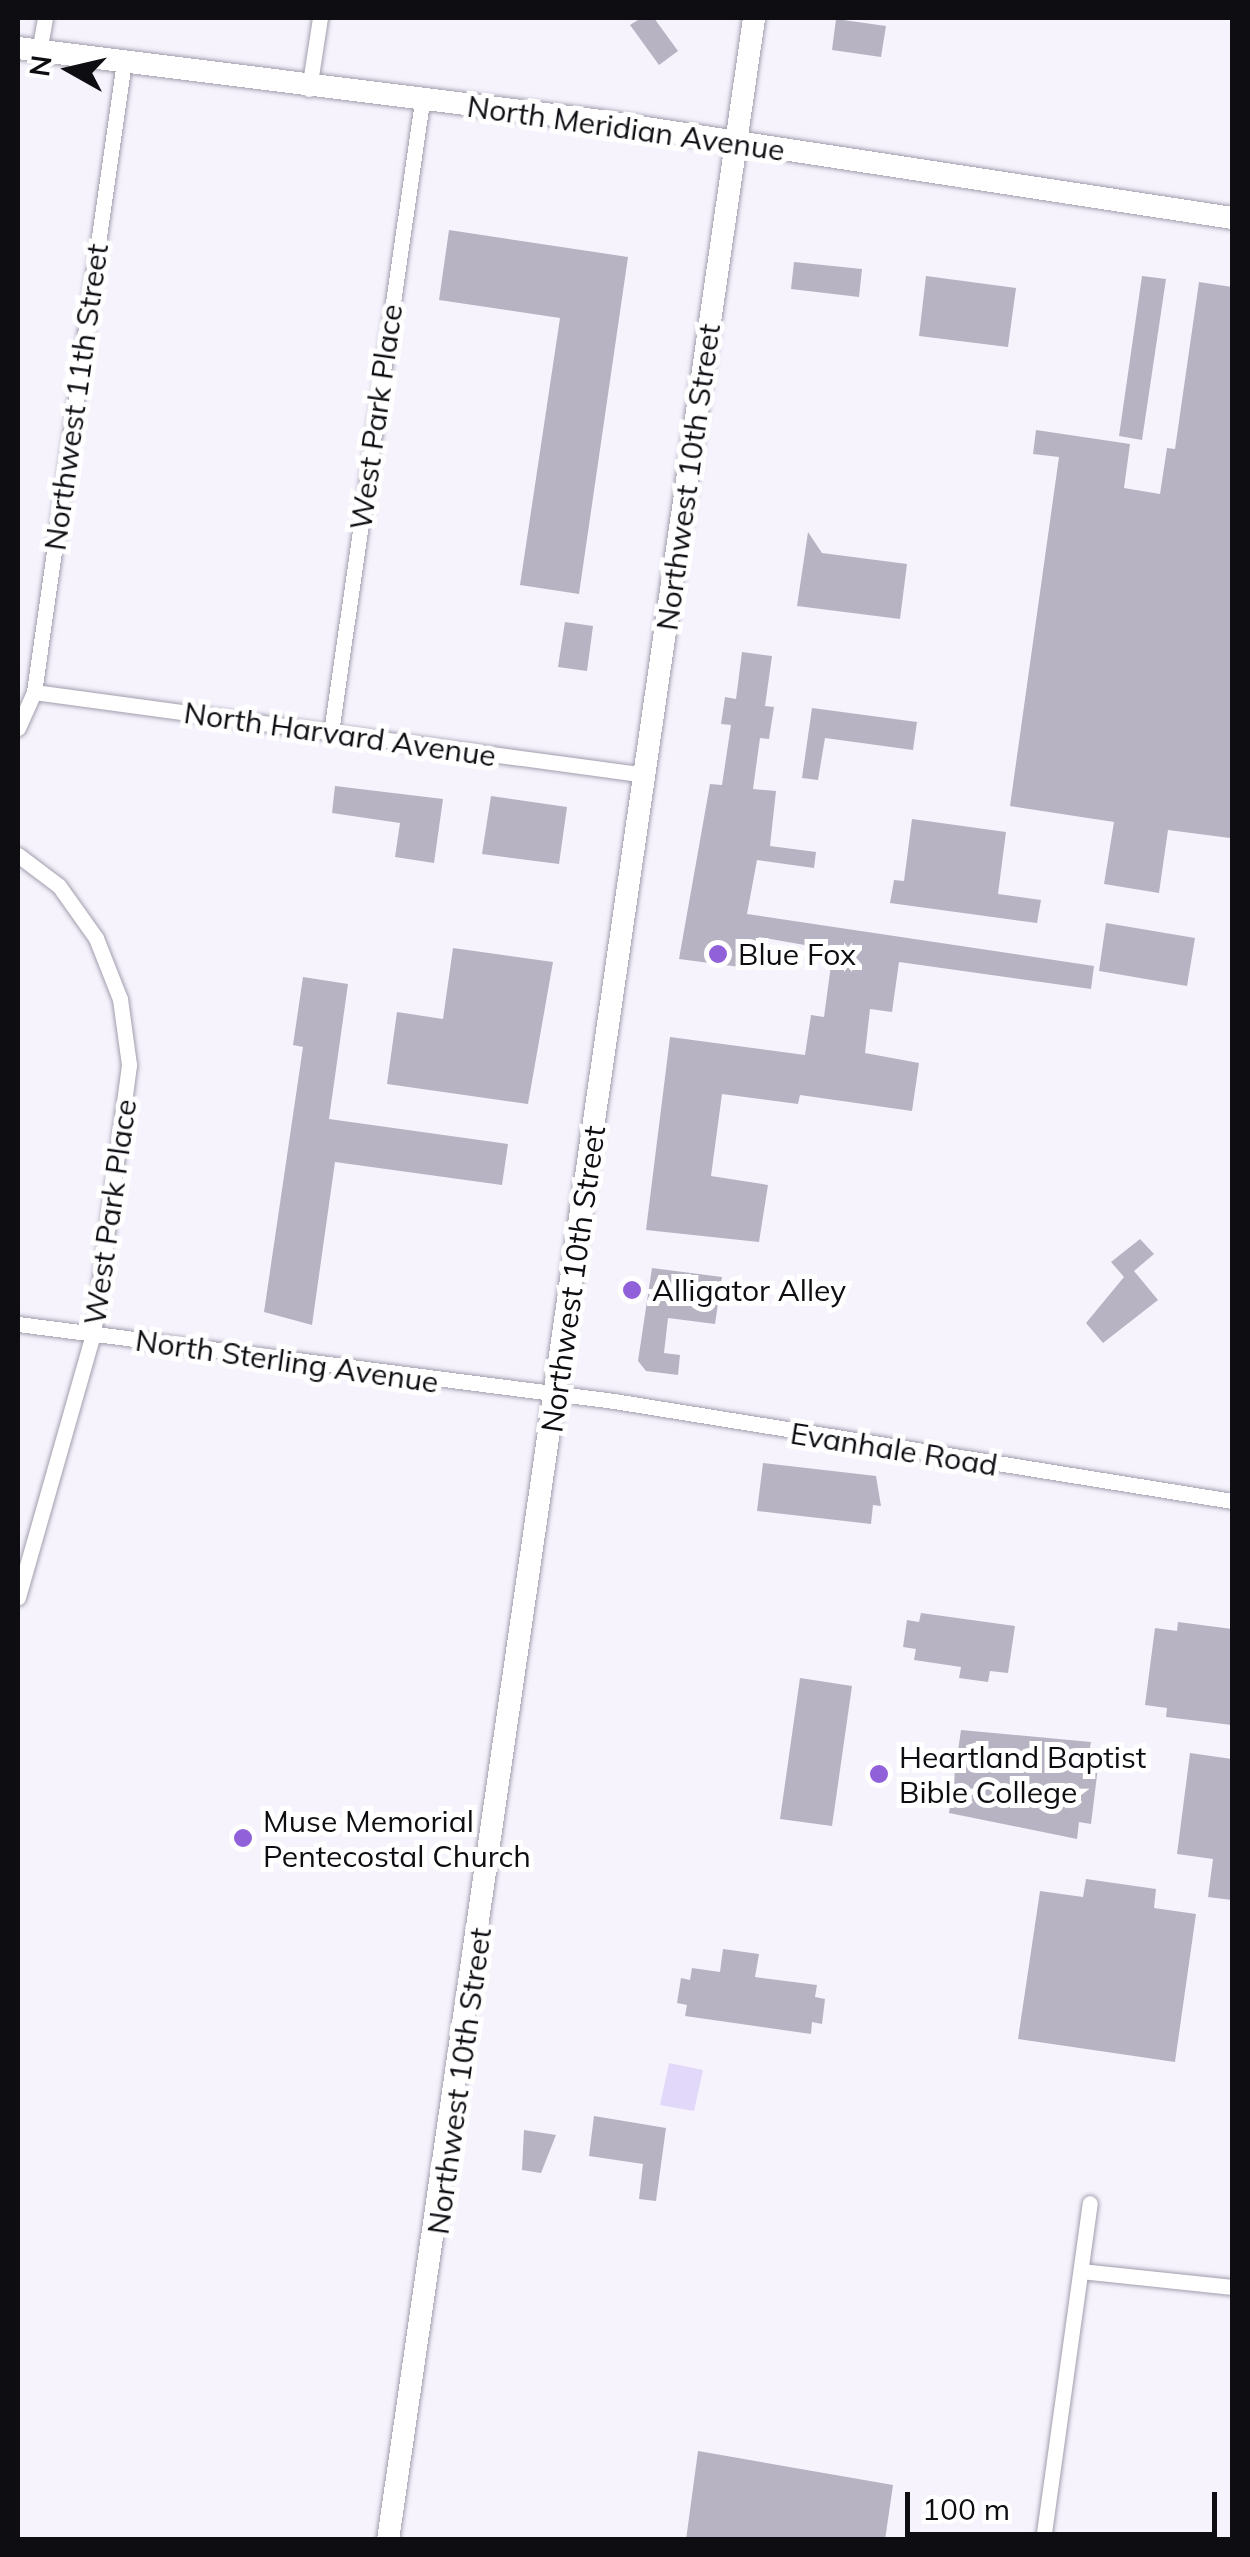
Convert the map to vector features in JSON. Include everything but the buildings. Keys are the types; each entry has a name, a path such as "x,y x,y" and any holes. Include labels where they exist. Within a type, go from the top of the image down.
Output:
{"main road":[{"name":"Northwest 10th Street","path":"388,2540 754,18"},
{"name":"North Meridian Avenue","path":"28,50 736,142 1232,218"}],"street":[{"path":"28,50 45,18"},
{"path":"309,89 320,18"},
{"name":"Northwest 11th Street","path":"18,728 34,692 124,62"},
{"name":"West Park Place","path":"331,732 422,101"},
{"name":"North Harvard Avenue","path":"34,692 646,775"},
{"name":"West Park Place","path":"18,854 81,912 109,965 127,1031 126,1102 93,1334 18,1598"},
{"name":"North Sterling Avenue","path":"18,1324 557,1396"},
{"name":"Evanhale Road","path":"557,1396 1232,1501"},
{"path":"1043,2540 1090,2204"},
{"path":"1081,2271 1232,2288"}],"shaded area":[{"path":"669,2063 703,2070 694,2111 660,2105"}],"place":[{"name":"Blue Fox","path":"718,954"},
{"name":"Alligator Alley","path":"632,1290"},
{"name":"Heartland Baptist Bible College","path":"879,1774"},
{"name":"Muse Memorial Pentecostal Church","path":"243,1838"}]}
